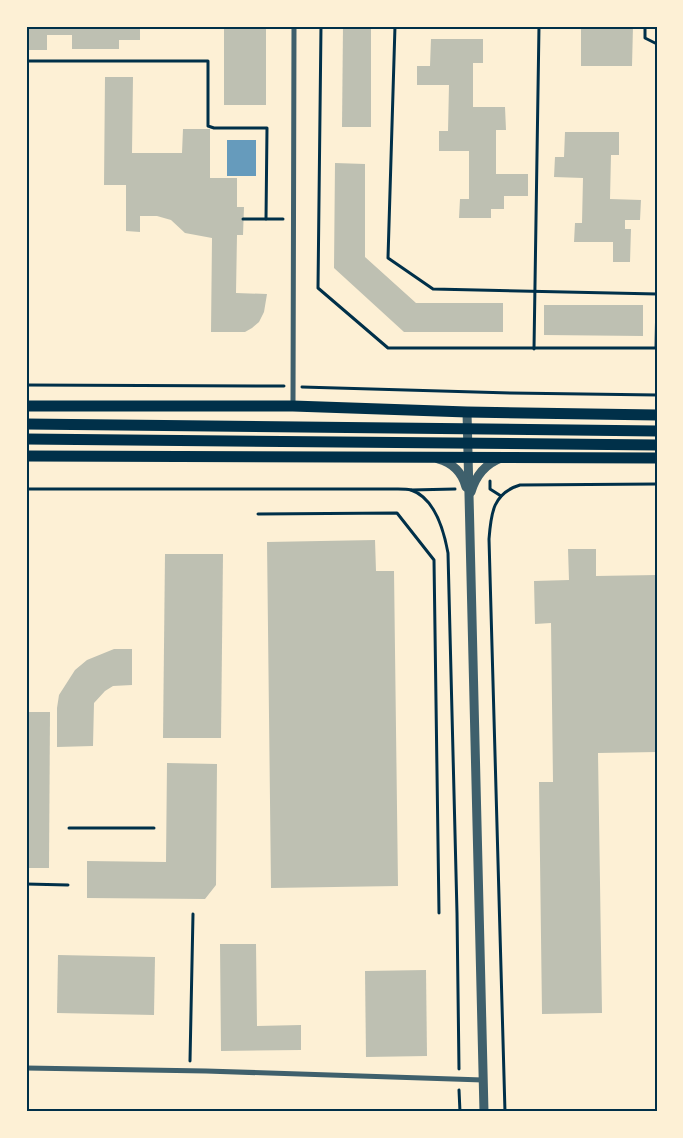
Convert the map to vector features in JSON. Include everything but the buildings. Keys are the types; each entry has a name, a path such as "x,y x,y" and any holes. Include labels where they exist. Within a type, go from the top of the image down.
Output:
{"main road":[{"path":"26,406 293,406 467,412 657,415"},
{"path":"26,424 657,432"},
{"path":"26,439 657,445"},
{"path":"26,456 657,458"}],"street":[{"path":"293,406 294,26"},
{"path":"467,412 484,1112"},
{"path":"431,457 442,460 458,469 470,489"},
{"path":"469,502 470,489 482,470 494,461 507,457"},
{"path":"26,1068 190,1070 483,1080"}],"path":[{"path":"321,26 318,288 388,348 656,348 657,295 433,289 388,258 395,26"},
{"path":"534,348 539,26"},
{"path":"645,26 645,38 657,44"},
{"path":"26,61 208,62 208,126 214,128 267,128 266,219"},
{"path":"244,219 294,219"},
{"path":"26,385 293,386 510,393 657,395"},
{"path":"505,1112 489,539 494,509 497,500 504,492 520,485 657,484"},
{"path":"26,489 490,489"},
{"path":"411,490 424,499 438,517 444,532 448,553 460,1112"},
{"path":"258,514 397,513 434,560 439,913"},
{"path":"69,828 154,828"},
{"path":"26,884 68,885"},
{"path":"190,1070 193,914"}],"water":[{"path":"227,140 256,140 256,176 227,176"}]}
